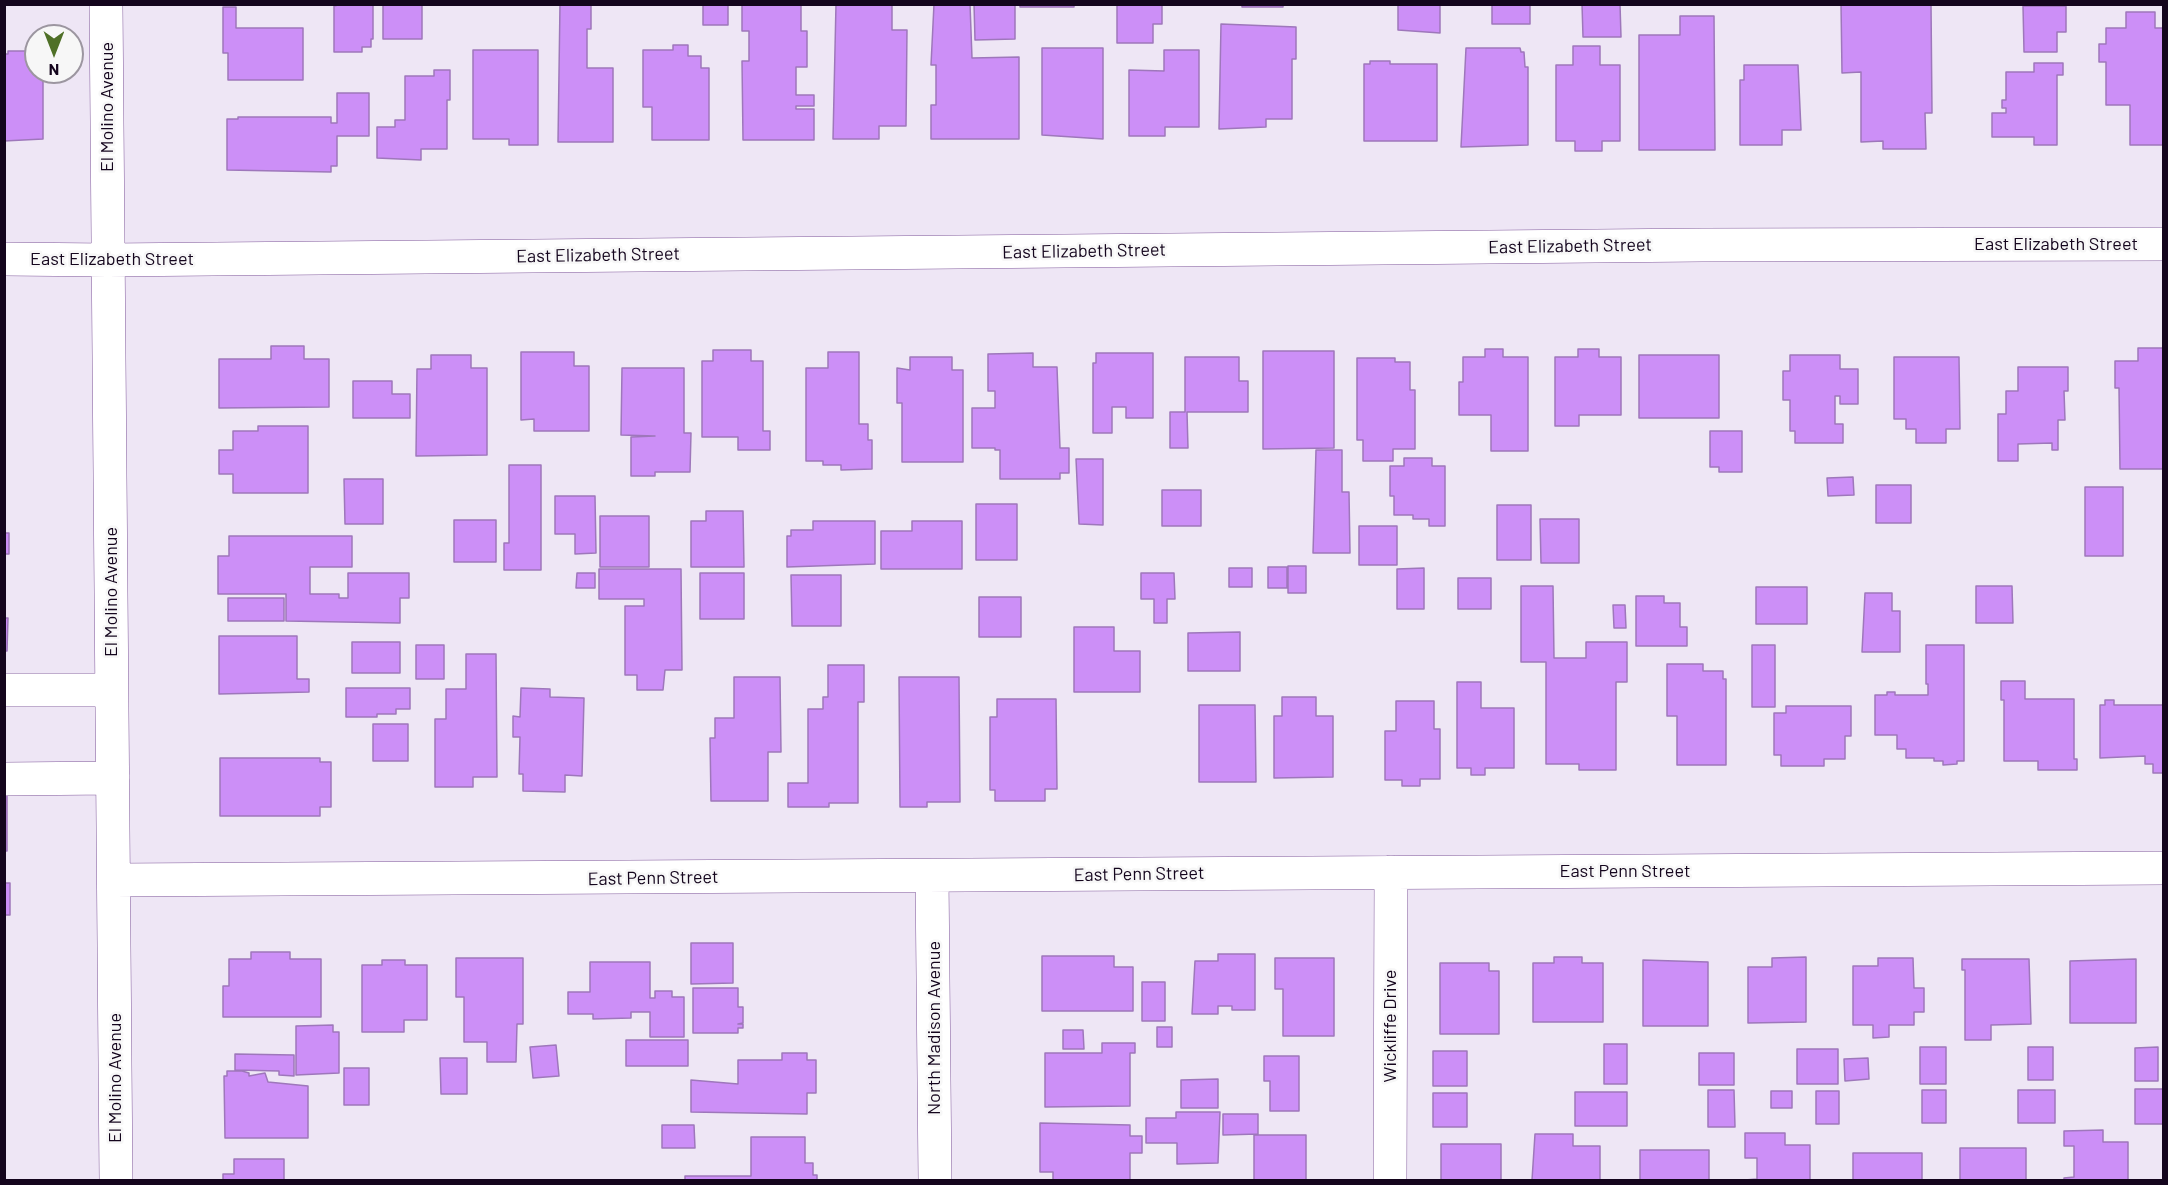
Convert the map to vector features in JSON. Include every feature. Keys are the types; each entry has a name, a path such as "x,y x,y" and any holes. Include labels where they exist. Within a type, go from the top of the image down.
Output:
{"street":[{"name":"El Molino Avenue","path":"106,4 116,1180"},
{"name":"East Elizabeth Street","path":"4,259 108,260 1702,244 2163,244"},
{"path":"4,690 111,690"},
{"path":"4,779 113,778"},
{"name":"East Penn Street","path":"114,880 2163,868"},
{"name":"Wickliffe Drive","path":"1390,1180 1391,872"},
{"name":"North Madison Avenue","path":"932,876 935,1180"}],"building":[{"path":"373,4 373,39 371,39 371,47 362,47 362,52 334,52 334,6"},
{"path":"383,4 422,4 422,39 383,39"},
{"path":"560,4 591,4 591,29 587,29 587,68 613,68 613,142 558,142"},
{"path":"703,4 728,4 728,25 703,25"},
{"path":"742,4 801,4 801,31 807,31 807,67 796,67 796,95 814,95 814,106 796,106 796,109 814,109 814,140 743,140 742,61 749,61 749,31 742,31"},
{"path":"836,4 892,4 892,30 907,30 906,126 879,126 879,139 833,139"},
{"path":"934,4 970,4 972,58 1019,57 1019,139 931,139 931,105 936,105 936,65 931,65"},
{"path":"974,4 1015,4 1015,39 975,40"},
{"path":"1020,4 1074,4 1074,7 1020,7"},
{"path":"1242,4 1283,4 1283,7 1242,7"},
{"path":"1398,4 1440,4 1440,33 1398,30"},
{"path":"1492,4 1530,4 1530,24 1492,24"},
{"path":"1582,4 1620,4 1621,37 1583,37"},
{"path":"1841,4 1931,4 1932,113 1925,113 1926,149 1883,149 1883,141 1861,142 1861,72 1842,73"},
{"path":"1117,5 1162,5 1162,24 1153,24 1153,43 1117,43"},
{"path":"2023,6 2066,6 2066,32 2057,32 2057,52 2024,52"},
{"path":"223,7 236,7 236,28 303,28 303,80 228,80 228,53 223,53"},
{"path":"2126,12 2155,12 2155,28 2164,28 2164,145 2130,145 2130,105 2106,105 2106,62 2099,62 2099,44 2106,44 2106,28 2126,28"},
{"path":"1680,16 1714,16 1715,150 1639,150 1639,35 1680,35"},
{"path":"1221,24 1296,27 1296,59 1292,59 1292,119 1266,119 1266,127 1219,129"},
{"path":"673,45 688,45 688,56 701,56 701,68 709,68 709,140 652,140 652,107 643,107 643,50 673,50"},
{"path":"1573,46 1600,46 1600,65 1620,65 1620,141 1602,141 1602,151 1575,151 1575,141 1556,141 1556,65 1573,65"},
{"path":"1042,48 1103,48 1103,139 1042,135"},
{"path":"1466,48 1520,48 1521,52 1524,52 1525,67 1528,67 1528,145 1461,147"},
{"path":"473,50 538,50 538,145 509,145 509,139 473,139"},
{"path":"1164,50 1199,50 1199,127 1165,127 1165,136 1129,136 1129,70 1164,71"},
{"path":"8,51 24,51 24,84 43,84 43,139 4,141 4,54 8,54"},
{"path":"1370,61 1390,61 1390,64 1437,64 1437,141 1364,141 1364,64 1370,64"},
{"path":"2034,63 2063,63 2063,75 2057,75 2057,145 2034,145 2034,137 1992,137 1992,113 2006,113 2006,108 2002,108 2002,100 2006,100 2006,72 2034,72"},
{"path":"1744,65 1798,65 1801,130 1782,130 1782,145 1740,145 1740,80 1744,80"},
{"path":"434,70 450,70 450,100 447,100 447,149 421,149 421,160 377,158 377,127 395,127 395,120 405,120 405,76 434,76"},
{"path":"337,93 369,93 369,136 337,136 337,166 331,166 331,172 227,170 227,119 331,117 331,123 337,123"},
{"path":"271,346 304,346 304,359 329,359 329,407 219,408 219,359 271,359"},
{"path":"2138,348 2164,348 2164,469 2120,469 2119,388 2115,388 2115,361 2138,361"},
{"path":"1485,349 1503,349 1503,357 1528,357 1528,451 1491,451 1491,415 1459,415 1459,382 1463,382 1463,357 1485,357"},
{"path":"1578,349 1599,349 1599,357 1621,357 1621,415 1579,415 1579,426 1555,426 1555,357 1578,357"},
{"path":"713,350 751,350 751,361 763,361 763,431 770,431 770,450 738,450 738,437 702,437 702,361 713,361"},
{"path":"1263,351 1334,351 1334,448 1263,449"},
{"path":"521,352 574,352 574,366 589,366 589,431 534,431 534,419 521,420"},
{"path":"828,352 859,352 859,424 868,424 868,440 872,440 872,469 841,470 841,465 823,465 823,461 806,461 806,368 828,368"},
{"path":"1033,353 1033,367 1057,367 1060,448 1069,448 1069,473 1060,473 1060,479 1000,479 1000,450 972,448 972,408 995,408 995,391 988,391 988,354"},
{"path":"1096,353 1153,353 1153,418 1126,418 1126,407 1112,407 1112,433 1093,433 1093,363 1096,363"},
{"path":"431,355 471,355 471,368 487,368 487,455 416,456 417,369 431,369"},
{"path":"1639,355 1719,355 1719,418 1639,418"},
{"path":"1790,355 1840,355 1840,369 1858,369 1858,404 1840,404 1840,396 1835,396 1835,424 1843,424 1843,443 1795,443 1795,431 1790,431 1790,400 1783,400 1783,371 1790,371"},
{"path":"910,357 952,357 952,370 963,370 963,462 902,462 902,403 897,403 897,368 910,370"},
{"path":"1185,357 1239,357 1239,381 1248,381 1248,412 1187,412 1188,448 1170,448 1170,412 1185,412"},
{"path":"1894,357 1959,357 1960,429 1946,429 1946,443 1916,443 1916,429 1906,429 1906,419 1894,419"},
{"path":"1357,358 1395,358 1395,362 1410,362 1410,390 1415,390 1415,449 1393,449 1393,461 1363,461 1363,440 1357,440"},
{"path":"2018,367 2068,367 2068,391 2064,391 2065,420 2058,420 2058,450 2052,450 2052,443 2018,444 2018,461 1998,461 1998,414 2006,414 2006,391 2018,391"},
{"path":"622,368 684,368 684,433 691,433 690,472 655,472 655,476 631,476 631,437 655,436 621,435"},
{"path":"353,381 392,381 392,394 410,394 410,418 353,418"},
{"path":"258,426 308,426 308,493 233,493 233,474 219,474 219,450 233,450 233,431 258,431"},
{"path":"1710,431 1742,431 1742,472 1719,472 1719,467 1710,467"},
{"path":"1316,450 1342,450 1342,492 1349,492 1350,553 1313,553"},
{"path":"1404,458 1432,458 1432,466 1445,466 1445,526 1429,526 1429,519 1413,519 1413,515 1394,515 1394,496 1390,496 1390,466 1404,466"},
{"path":"1076,459 1103,459 1103,525 1079,524"},
{"path":"509,465 541,465 541,570 504,570 504,543 509,543"},
{"path":"1853,477 1854,495 1828,496 1827,478"},
{"path":"344,479 383,479 383,524 345,524"},
{"path":"1876,485 1911,485 1911,523 1876,523"},
{"path":"2085,487 2123,487 2123,556 2085,556"},
{"path":"1162,490 1201,490 1201,526 1162,526"},
{"path":"555,496 595,496 596,553 575,554 575,534 555,534"},
{"path":"976,504 1017,504 1017,560 976,560"},
{"path":"1497,505 1531,505 1531,560 1497,560"},
{"path":"706,511 743,511 744,567 691,567 691,521 706,521"},
{"path":"600,516 649,516 649,567 600,567"},
{"path":"1540,519 1579,519 1579,563 1541,563"},
{"path":"454,520 496,520 496,562 454,562"},
{"path":"813,521 875,521 875,564 787,567 787,536 791,536 791,530 813,530"},
{"path":"912,521 962,521 962,569 881,569 881,531 912,531"},
{"path":"1359,526 1397,526 1397,565 1359,565"},
{"path":"4,533 9,533 9,554 4,554"},
{"path":"229,536 352,536 352,567 310,567 310,594 339,594 339,598 348,598 348,573 409,573 409,598 400,598 400,623 286,621 286,594 218,594 218,556 229,556"},
{"path":"1288,566 1306,566 1306,593 1288,593"},
{"path":"1268,567 1287,567 1287,588 1268,588"},
{"path":"1229,568 1252,568 1252,587 1229,587"},
{"path":"1424,568 1424,609 1397,609 1397,569"},
{"path":"599,569 681,569 682,670 665,670 663,690 637,690 637,675 625,675 625,606 644,606 644,599 599,599"},
{"path":"577,573 595,573 595,588 576,588"},
{"path":"700,573 744,573 744,619 700,619"},
{"path":"1141,573 1174,573 1175,599 1167,599 1167,623 1154,623 1154,599 1141,599"},
{"path":"791,575 841,575 841,626 792,626"},
{"path":"1458,578 1491,578 1491,609 1458,609"},
{"path":"1521,586 1553,586 1554,658 1586,658 1586,642 1627,642 1627,682 1616,682 1616,770 1579,770 1579,764 1546,764 1546,662 1521,662"},
{"path":"1976,586 2012,586 2013,623 1976,623"},
{"path":"1756,587 1807,587 1807,624 1756,624"},
{"path":"1865,593 1892,593 1892,611 1900,611 1900,652 1862,652"},
{"path":"1636,596 1664,596 1664,603 1680,603 1680,627 1687,627 1687,646 1636,646"},
{"path":"979,597 1021,597 1021,637 979,637"},
{"path":"228,598 284,598 284,621 228,621"},
{"path":"1613,605 1625,605 1626,628 1614,628"},
{"path":"4,618 8,618 7,651 4,651"},
{"path":"1074,627 1114,627 1114,651 1140,651 1140,692 1074,692"},
{"path":"1240,632 1240,671 1188,671 1188,633"},
{"path":"219,636 297,636 297,679 309,679 309,692 219,694"},
{"path":"352,642 400,642 400,673 352,673"},
{"path":"416,645 444,645 444,679 416,679"},
{"path":"1752,645 1775,645 1775,707 1752,707"},
{"path":"1926,645 1964,645 1964,761 1957,761 1957,764 1943,765 1943,761 1934,761 1934,758 1906,758 1906,749 1897,749 1897,735 1875,735 1875,695 1895,692 1895,695 1928,695"},
{"path":"466,654 496,654 497,777 473,777 473,787 435,787 435,719 446,719 446,689 466,689"},
{"path":"1667,664 1703,664 1703,671 1723,671 1723,679 1726,679 1726,765 1677,765 1677,716 1667,716"},
{"path":"828,665 864,665 864,702 858,702 858,803 829,803 829,807 788,807 788,783 808,783 808,709 823,709 823,697 828,697"},
{"path":"734,677 780,677 781,752 768,752 768,801 711,801 710,738 715,738 715,718 734,718"},
{"path":"899,677 959,677 960,802 927,802 927,807 900,807"},
{"path":"2001,681 2025,681 2025,699 2074,699 2074,759 2077,759 2077,770 2038,770 2038,761 2004,761 2004,700 2001,700"},
{"path":"1457,682 1481,682 1481,708 1514,708 1514,768 1485,768 1485,775 1471,775 1471,768 1457,768"},
{"path":"346,688 410,688 410,709 396,709 396,714 377,714 377,717 346,717"},
{"path":"521,688 550,689 550,697 584,698 582,776 565,775 565,792 523,791 523,774 519,774 520,737 513,737 513,716 520,717"},
{"path":"1282,697 1316,697 1316,716 1333,716 1333,777 1274,778 1274,716 1282,716"},
{"path":"997,699 1056,699 1057,789 1045,789 1045,801 995,801 995,790 990,790 990,717 997,717"},
{"path":"2105,700 2114,700 2114,705 2164,705 2164,773 2153,773 2153,764 2145,764 2145,756 2100,758 2100,705 2105,705"},
{"path":"1396,701 1434,701 1434,729 1440,729 1440,779 1420,779 1420,786 1402,786 1402,780 1385,780 1385,731 1396,731"},
{"path":"1199,705 1255,705 1256,782 1199,782"},
{"path":"1786,706 1851,706 1851,736 1845,736 1845,759 1824,759 1824,766 1781,766 1781,755 1774,755 1774,713 1786,713"},
{"path":"373,724 408,724 408,761 373,761"},
{"path":"220,758 320,758 320,762 331,762 331,807 320,807 320,816 220,816"},
{"path":"4,794 7,794 7,851 4,851"},
{"path":"4,883 10,883 10,915 4,915"},
{"path":"691,943 733,943 733,983 691,984"},
{"path":"251,952 290,952 290,959 321,959 321,1017 223,1017 223,986 229,986 229,959 251,959"},
{"path":"1218,954 1255,954 1255,1010 1232,1010 1232,1006 1218,1006 1218,1014 1192,1014 1195,961 1218,961"},
{"path":"1042,956 1114,956 1114,967 1133,967 1133,1011 1042,1011"},
{"path":"1554,957 1582,957 1582,963 1603,963 1603,1022 1533,1022 1533,963 1554,963"},
{"path":"1806,957 1806,1022 1748,1023 1748,967 1772,967 1772,958"},
{"path":"456,958 523,958 523,1024 517,1024 516,1062 487,1062 487,1042 464,1042 464,997 456,997"},
{"path":"1275,958 1334,958 1334,1036 1283,1036 1283,989 1275,989"},
{"path":"1878,958 1913,958 1914,988 1924,988 1924,1012 1914,1012 1914,1025 1889,1025 1889,1037 1873,1038 1873,1025 1853,1025 1853,966 1878,966"},
{"path":"1962,959 2029,959 2031,1024 1991,1025 1991,1040 1965,1040 1965,970 1962,970"},
{"path":"2136,959 2136,1023 2070,1023 2070,961"},
{"path":"382,960 405,960 405,965 427,965 427,1020 404,1020 404,1032 362,1032 362,965 382,965"},
{"path":"1643,960 1708,962 1708,1026 1643,1026"},
{"path":"590,962 650,962 650,998 655,998 655,991 672,991 672,997 684,997 684,1037 650,1037 650,1012 631,1012 631,1018 593,1019 593,1014 568,1014 568,992 590,992"},
{"path":"1440,963 1489,963 1489,971 1499,971 1499,1034 1440,1034"},
{"path":"1142,982 1165,982 1165,1021 1142,1021"},
{"path":"693,988 738,988 738,1007 743,1007 743,1023 738,1024 743,1024 743,1028 738,1028 738,1033 693,1033"},
{"path":"333,1025 333,1032 339,1032 339,1073 296,1075 296,1026"},
{"path":"1157,1027 1172,1027 1172,1047 1157,1047"},
{"path":"1063,1030 1083,1030 1084,1049 1063,1049"},
{"path":"626,1040 688,1040 688,1066 626,1066"},
{"path":"1102,1043 1135,1043 1135,1053 1130,1053 1130,1106 1045,1107 1045,1053 1102,1053"},
{"path":"1604,1044 1627,1044 1627,1084 1604,1084"},
{"path":"556,1045 559,1076 533,1078 530,1047"},
{"path":"1920,1047 1946,1047 1946,1084 1920,1084"},
{"path":"2028,1047 2053,1047 2053,1080 2028,1080"},
{"path":"2158,1047 2158,1081 2135,1081 2135,1048"},
{"path":"1797,1049 1838,1049 1838,1084 1797,1084"},
{"path":"1433,1051 1467,1051 1467,1086 1433,1086"},
{"path":"782,1053 807,1053 807,1060 816,1060 816,1093 807,1093 807,1114 691,1112 691,1080 738,1084 738,1060 782,1060"},
{"path":"1699,1053 1734,1053 1734,1085 1699,1085"},
{"path":"235,1054 294,1055 294,1076 279,1075 279,1071 235,1070"},
{"path":"1264,1056 1299,1056 1299,1111 1270,1111 1270,1081 1264,1081"},
{"path":"440,1058 467,1058 467,1094 441,1094"},
{"path":"1868,1058 1869,1079 1845,1081 1844,1059"},
{"path":"344,1068 369,1068 369,1105 344,1105"},
{"path":"227,1071 242,1071 249,1073 249,1076 265,1073 268,1082 308,1086 308,1138 225,1138 224,1076 227,1076"},
{"path":"1218,1079 1218,1108 1181,1108 1181,1080"},
{"path":"2135,1089 2164,1089 2164,1124 2135,1124"},
{"path":"1708,1090 1734,1090 1735,1127 1708,1127"},
{"path":"1922,1090 1946,1090 1946,1123 1922,1123"},
{"path":"2018,1090 2055,1090 2055,1123 2018,1123"},
{"path":"1771,1091 1792,1091 1792,1108 1771,1108"},
{"path":"1816,1091 1839,1091 1839,1124 1816,1124"},
{"path":"1575,1092 1627,1092 1627,1126 1575,1126"},
{"path":"1433,1093 1467,1093 1467,1127 1433,1127"},
{"path":"1176,1112 1220,1112 1218,1163 1177,1164 1177,1143 1146,1143 1146,1118 1176,1118"},
{"path":"1223,1114 1258,1114 1258,1134 1223,1135"},
{"path":"1040,1123 1130,1125 1130,1136 1142,1136 1142,1153 1130,1153 1130,1180 1053,1180 1053,1172 1040,1172"},
{"path":"662,1125 694,1125 695,1148 662,1148"},
{"path":"2103,1130 2103,1142 2128,1142 2128,1180 2064,1180 2064,1178 2074,1177 2074,1146 2064,1146 2064,1131"},
{"path":"1745,1133 1785,1133 1785,1145 1810,1145 1810,1180 1745,1180 1757,1179 1757,1158 1745,1158"},
{"path":"1535,1134 1573,1134 1573,1146 1600,1146 1600,1180 1532,1180"},
{"path":"1254,1135 1306,1135 1306,1180 1254,1180"},
{"path":"751,1137 805,1137 805,1163 813,1163 813,1175 817,1175 817,1180 685,1180 685,1176 751,1176"},
{"path":"1441,1144 1501,1144 1501,1180 1441,1180"},
{"path":"1960,1148 2026,1148 2026,1180 1960,1180"},
{"path":"1640,1150 1709,1150 1709,1180 1640,1180"},
{"path":"1853,1153 1922,1153 1922,1180 1853,1180"},
{"path":"234,1159 284,1159 284,1180 223,1180 223,1174 234,1174"}]}
